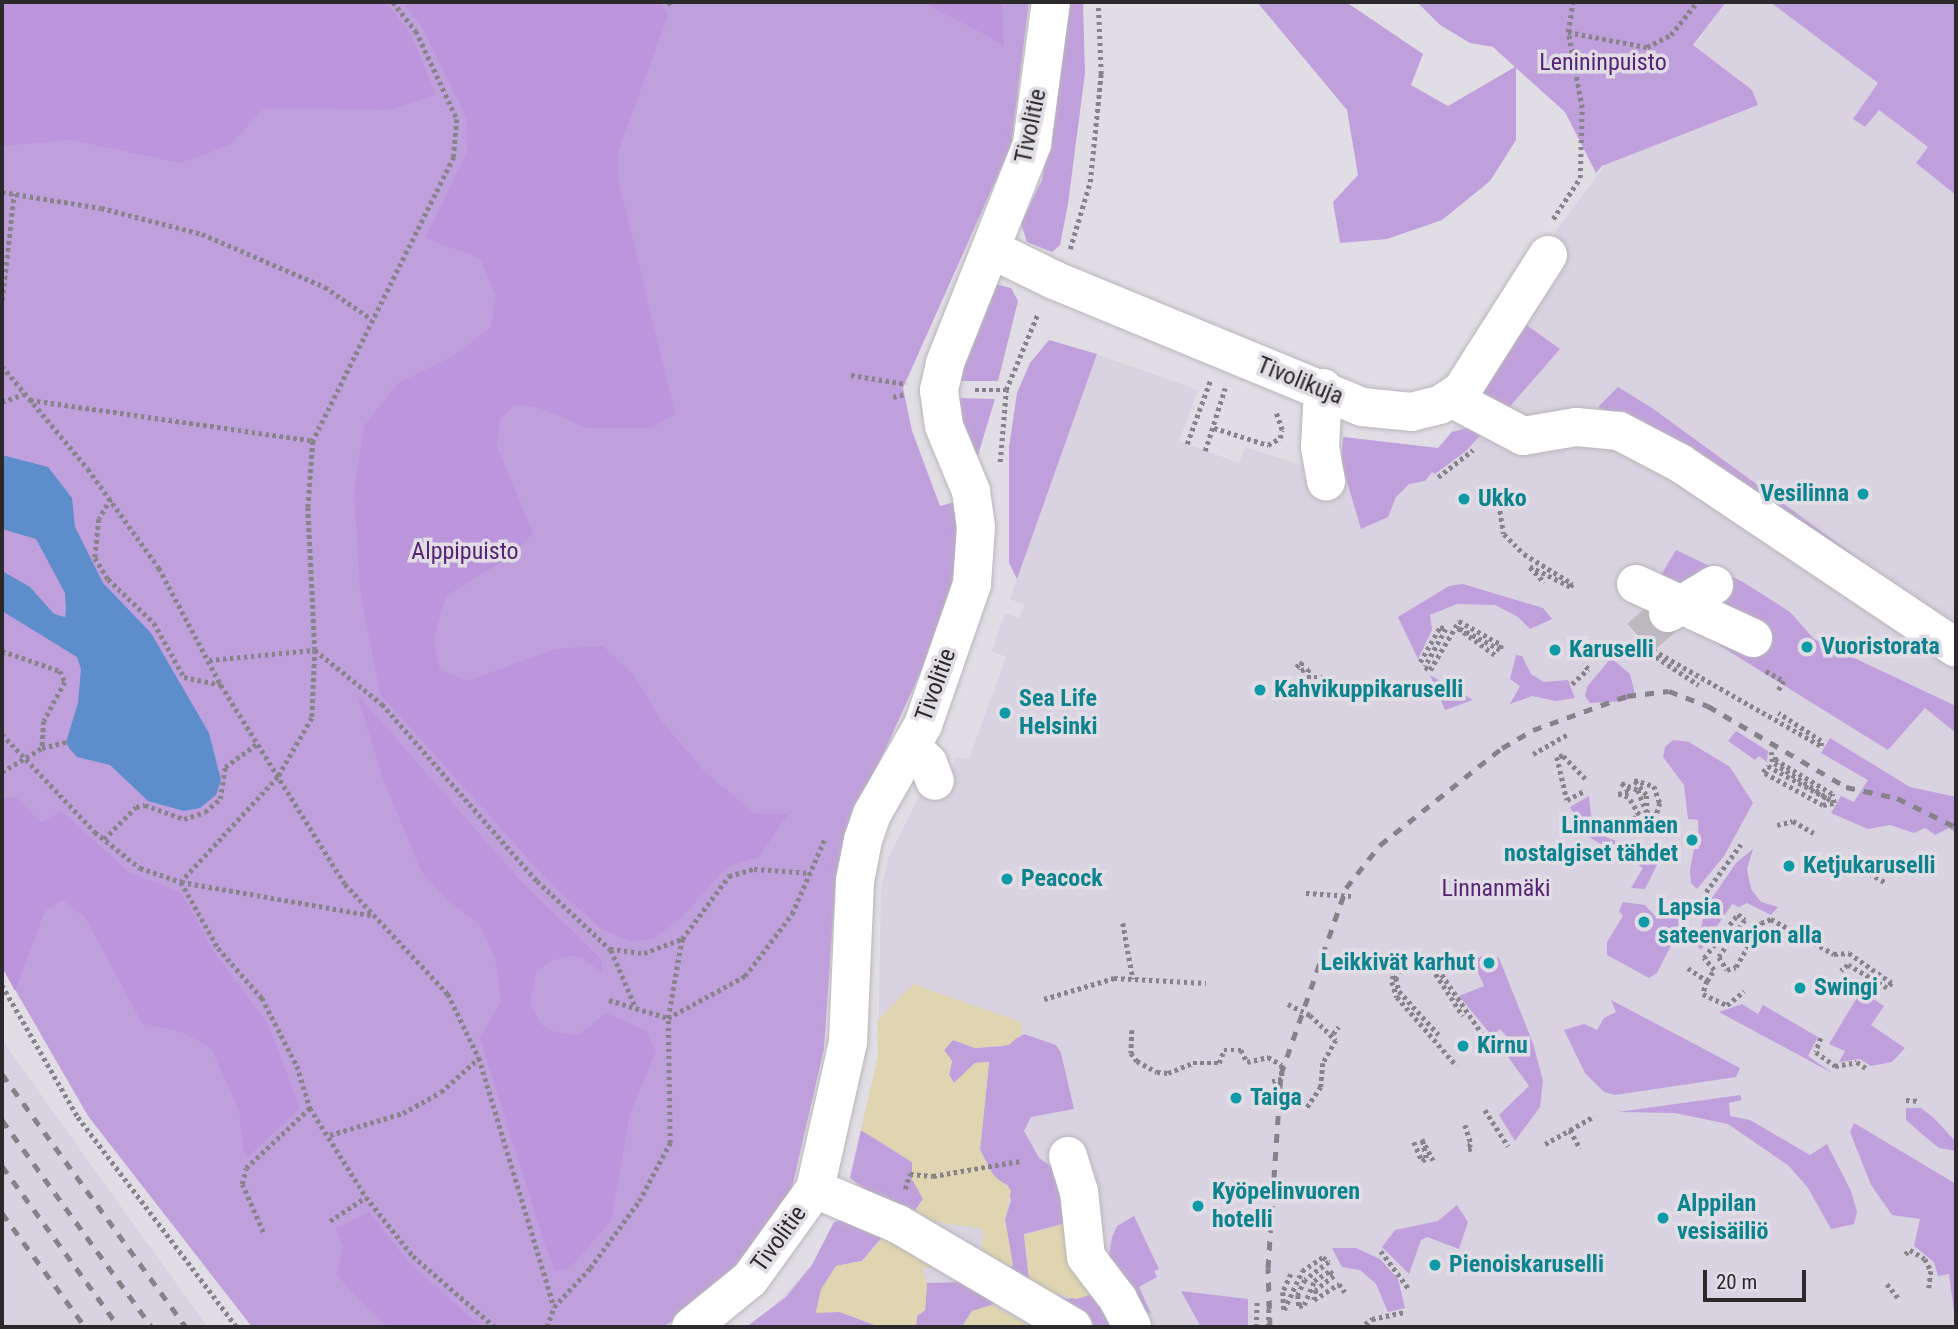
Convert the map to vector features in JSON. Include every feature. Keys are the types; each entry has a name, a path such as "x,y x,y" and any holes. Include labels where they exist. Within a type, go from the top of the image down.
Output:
{"street":[{"name":"Tivolitie","path":"691,1327 750,1279 815,1189 848,1042 855,881 863,840 873,814 912,747 972,584 976,527 971,491 944,426 939,390 945,363 993,250 1032,144 1051,2"},
{"name":"Tivolikuja","path":"993,250 1054,281 1323,388 1362,407 1411,412 1451,398"},
{"path":"1541,263 1462,390 1451,398 1523,436 1586,426 1619,431 1680,463 1956,648"},
{"path":"1323,388 1320,447 1326,481"},
{"path":"1636,584 1675,609 1758,654"},
{"path":"1675,609 1714,585"},
{"path":"912,747 928,763 935,781"},
{"path":"1068,1156 1079,1191 1086,1257 1118,1299 1132,1327"},
{"path":"815,1189 898,1224 1073,1327"}],"path":[{"path":"181,882 278,777 312,718 314,650 307,507 313,441 370,317 438,198 458,138 457,119 421,42 393,2"},
{"path":"1000,473 1006,390 1054,281 1069,254 1090,182 1101,74 1098,2"},
{"path":"1541,263 1536,244 1580,178 1582,108 1568,32 1573,2"},
{"path":"1568,32 1647,47 1671,35 1698,2"},
{"path":"2,192 101,208 202,234 324,287 370,317"},
{"path":"2,300 14,194"},
{"path":"2,366 111,499 159,568 221,685 345,884 448,994 479,1058 554,1307"},
{"path":"1186,444 1210,382"},
{"path":"1205,451 1224,390"},
{"path":"2,402 24,394"},
{"path":"29,400 313,441"},
{"path":"1214,428 1259,444 1275,442 1281,421 1270,406"},
{"path":"111,499 99,519 95,558 108,579 154,623 184,677 221,685"},
{"path":"1499,505 1504,534 1524,554 1573,584 1570,587 1530,567 1544,582"},
{"path":"1419,662 1440,627 1446,629 1425,667 1430,670 1459,621 1502,645 1500,650 1458,628 1494,655"},
{"path":"209,660 314,650 382,704 537,881 611,949 636,1008"},
{"path":"1653,650 1821,747 1818,738 1777,713"},
{"path":"2,651 60,671 65,682 44,721 42,748"},
{"path":"1758,654 1784,681 1777,692"},
{"path":"1656,657 1699,685"},
{"path":"1296,667 1302,662 1301,670 1309,669 1307,677 1322,677"},
{"path":"1572,684 1588,669 1583,664"},
{"path":"2,734 23,761 104,839 140,868 181,882 372,915"},
{"path":"1533,754 1568,734"},
{"path":"2,772 42,748 66,742"},
{"path":"104,839 136,807 145,805 184,819 205,812 220,799 225,767 257,744"},
{"path":"1764,773 1768,766 1826,801 1831,799 1772,762 1773,754"},
{"path":"1585,779 1563,756 1557,757 1567,800 1586,790"},
{"path":"1634,780 1654,786 1660,803 1649,831 1642,824 1627,822 1639,815 1628,797 1618,794 1629,791 1621,783 1638,790 1647,813 1646,795 1634,780"},
{"path":"1777,825 1793,821 1814,833"},
{"path":"1706,892 1741,844"},
{"path":"1857,866 1886,883"},
{"path":"547,1327 554,1307 590,1268 639,1201 670,1143 668,1018 682,939 729,876 754,869 811,873 792,914 745,976 668,1018 609,1000"},
{"path":"181,882 218,948 250,982 276,1022 297,1066 310,1108 330,1135 366,1197 414,1256 495,1327"},
{"path":"1306,893 1351,896"},
{"path":"1744,991 1727,1004 1703,994 1714,970 1704,958 1738,914 1745,920 1719,957 1727,970 1736,967 1761,923 1771,919 1834,954 1849,953 1892,983 1887,988 1848,965 1841,971"},
{"path":"1123,923 1133,979"},
{"path":"611,949 644,953 682,939"},
{"path":"1399,959 1420,956 1434,963 1485,1038"},
{"path":"1399,959 1404,964"},
{"path":"1399,959 1392,982 1397,997 1457,1066"},
{"path":"1404,964 1422,961 1432,968 1463,1016"},
{"path":"1404,964 1396,978 1399,991 1439,1035"},
{"path":"1688,968 1707,981"},
{"path":"1044,999 1114,978 1206,983"},
{"path":"2,985 78,1117 237,1327"},
{"path":"1288,1004 1333,1034 1336,1044 1324,1060 1321,1087 1307,1108"},
{"path":"1333,1034 1338,1027"},
{"path":"1132,1030 1132,1053 1137,1061 1157,1072 1168,1073 1193,1063 1219,1063 1224,1050 1241,1050 1247,1062 1268,1057 1282,1065 1282,1079 1272,1082"},
{"path":"1821,1038 1816,1052 1835,1066 1857,1062 1866,1068"},
{"path":"330,1135 403,1113 441,1092 479,1058"},
{"path":"1906,1100 1920,1101"},
{"path":"263,1232 242,1184 246,1168 310,1108"},
{"path":"1485,1110 1508,1146"},
{"path":"1545,1144 1594,1115"},
{"path":"1465,1125 1471,1144 1468,1149 1475,1147"},
{"path":"1570,1130 1580,1148"},
{"path":"1414,1142 1423,1161 1420,1142 1424,1139 1433,1160"},
{"path":"898,1224 906,1175 933,1176 1020,1161"},
{"path":"330,1221 366,1197"},
{"path":"1905,1254 1910,1250 1925,1259 1931,1270 1929,1288"},
{"path":"1381,1251 1409,1289"},
{"path":"1291,1274 1283,1292 1284,1310 1302,1271 1323,1257 1329,1262 1311,1273 1297,1303 1304,1305 1309,1288 1330,1271 1334,1276 1316,1290 1314,1300 1339,1284 1345,1292"},
{"path":"1887,1284 1899,1299"},
{"path":"1256,1327 1257,1299"},
{"path":"1268,1327 1269,1300"},
{"path":"1368,1327 1365,1324 1372,1319 1405,1312"}],"shaded area":[{"name":"Linnanmäki","path":"1726,2 1770,2 1956,138 1956,1327 769,1327 761,1319 812,1265 834,1222 854,1218 863,1192 850,1178 878,1056 881,889 888,859 920,794 950,772 956,757 969,759 1006,657 992,651 1005,613 1019,618 1024,605 1010,599 1097,354 1198,390 1179,441 1239,463 1245,447 1306,466 1302,477 1317,483 1345,477 1343,437 1439,448 1565,268 1542,250"},
{"path":"2,1040 119,1204 208,1327 2,1327"}],"green space":[{"name":"Alppipuisto","path":"2,2 1029,2 1011,146 903,388 912,431 940,506 955,502 958,559 939,632 845,837 836,877 824,1049 791,1192 769,1234 695,1308 670,1323 662,1327 252,1327 88,1116 2,967"},
{"path":"2,2 386,2 411,34 436,95 389,110 263,109 230,145 180,163 72,140 2,146"},
{"path":"402,2 660,2 668,15 618,152 618,178 675,414 652,428 587,428 537,407 515,405 500,419 497,447 533,533 513,555 446,596 433,640 440,670 468,681 555,649 603,646 634,675 659,718 703,770 755,814 788,814 759,857 727,867 682,917 653,939 633,942 603,930 550,883 380,694 360,590 354,491 364,426 398,383 455,355 491,327 496,296 480,258 425,238 467,152 466,117 422,27"},
{"path":"921,2 1002,2 1004,47 988,36"},
{"path":"1069,2 1083,2 1085,73 1068,204 1060,245 1052,252 1027,242 1021,223 1042,180"},
{"name":"Lenininpuisto","path":"1257,2 1346,2 1423,54 1411,85 1448,106 1515,67 1493,47 1470,43 1440,25 1417,2 1726,2 1693,45 1752,90 1758,105 1602,166 1596,173 1565,112 1516,68 1516,140 1490,181 1442,220 1387,239 1340,243 1333,202 1358,175 1347,110"},
{"path":"1770,2 1956,2 1956,195 1916,163 1928,147 1879,110 1865,127 1853,119 1878,83"},
{"path":"995,284 1011,288 1018,301 998,381 954,381"},
{"path":"1525,324 1560,349 1505,412 1480,392"},
{"path":"1049,340 1097,354 1017,579 1009,563 1009,447 1017,393 1030,363"},
{"path":"1618,387 1652,408 1888,580 1670,445 1598,407"},
{"path":"955,398 995,399 977,458 963,425"},
{"path":"1477,426 1485,430 1466,451 1435,474 1432,472 1425,481 1409,484 1396,497 1388,517 1361,529 1341,461 1343,437 1438,448 1452,432"},
{"path":"1676,550 1743,582 1790,612 1814,639 1956,706 1956,733 1925,708 1888,750 1674,617 1655,585"},
{"path":"1463,584 1543,608 1552,619 1530,629 1518,617 1495,605 1457,604 1430,615 1432,630 1418,659 1398,617 1449,586"},
{"path":"1516,655 1522,656 1531,674 1544,682 1568,680 1575,698 1556,701 1532,696 1510,704 1520,686 1510,679"},
{"path":"1611,658 1630,674 1635,694 1625,701 1590,703 1585,696 1587,687"},
{"path":"1430,675 1473,700 1445,710"},
{"path":"357,694 519,879 601,959 603,974 584,959 571,956 550,961 536,973 530,1004 542,1025 554,1032 579,1035 606,1013 645,1030 656,1051 630,1114 611,1221 569,1269 555,1271 480,1038 501,1001 495,957 479,924 448,901 421,871 382,776"},
{"path":"1736,731 1768,751 1767,762 1759,756 1755,760 1728,741"},
{"path":"1830,738 1910,787 1956,797 1956,833 1949,828 1935,835 1925,828 1914,833 1890,825 1868,829 1831,813 1841,796 1854,802 1868,780 1821,753"},
{"path":"1673,740 1689,742 1730,767 1753,803 1724,856 1697,889 1691,883 1690,870 1694,849 1699,849 1698,820 1688,819 1684,785 1663,757 1665,747"},
{"path":"1589,796 1591,815 1606,837 1650,854 1658,863 1645,889 1631,888 1643,868 1587,836 1570,807"},
{"path":"16,797 41,823 61,811 130,873 181,892 214,952 268,1024 300,1108 248,1157 243,1150 239,1110 211,1048 184,1033 142,1023 85,917 63,900 45,911 15,991 2,967 2,798"},
{"path":"1753,849 1747,869 1751,889 1761,902 1778,907 1771,915 1747,903 1739,907 1732,904 1701,950 1698,946 1702,922 1712,898 1736,863"},
{"path":"1623,902 1645,905 1656,917 1683,911 1678,932 1657,973 1649,978 1607,955 1607,942 1623,916 1619,911"},
{"path":"1486,954 1499,958 1533,1043 1543,1081 1540,1107 1515,1141 1499,1115 1529,1086 1506,1054 1515,1046 1500,1029 1492,1036 1459,996 1484,986 1473,961"},
{"path":"1861,991 1884,1006 1871,1025 1905,1048 1892,1062 1871,1066 1860,1059 1839,1062 1845,1051 1829,1044"},
{"path":"1611,1000 1740,1068 1736,1077 1615,1095 1604,1092 1585,1073 1564,1030 1584,1024 1597,1030 1604,1018 1616,1012"},
{"path":"1742,1004 1758,1014 1763,1005 1818,1037 1808,1056 1834,1074 1719,1012"},
{"path":"1024,1034 1056,1045 1061,1053 1074,1109 1031,1117 1024,1131 1039,1158 1061,1173 1068,1200 1067,1223 1024,1234 1030,1287 1067,1299 1097,1294 1117,1316 1120,1327 1094,1327 1001,1276 1004,1267 1013,1266 1005,1219 1011,1201 1008,1185 996,1180 980,1150 989,1062 975,1063 954,1083 949,1075 952,1061 944,1050 953,1040 975,1048 1004,1046"},
{"path":"1740,1095 1742,1100 1729,1103 1730,1116 1750,1120 1810,1155 1827,1144 1851,1191 1857,1212 1854,1224 1831,1229 1808,1188 1789,1166 1728,1124 1675,1113 1618,1112"},
{"path":"1906,1108 1921,1108 1934,1118 1956,1142 1956,1151 1939,1148 1923,1135 1906,1120"},
{"path":"1854,1123 1956,1184 1956,1327 1949,1274 1938,1276 1934,1262 1914,1246 1920,1219 1892,1215 1871,1185 1850,1132"},
{"path":"861,1130 912,1162 912,1179 923,1199 908,1220 850,1178"},
{"path":"1457,1205 1468,1222 1459,1249 1427,1237 1421,1240 1409,1274 1382,1247 1395,1230 1438,1221"},
{"path":"369,1212 411,1265 482,1327 389,1327 367,1308 336,1274 343,1247 336,1229"},
{"path":"1134,1216 1159,1269 1154,1271 1157,1277 1139,1287 1151,1314 1137,1308 1107,1270 1112,1237 1117,1226"},
{"path":"854,1218 886,1232 862,1261 836,1266 821,1290 816,1312 840,1312 880,1327 746,1327 786,1297 812,1265 834,1222"},
{"path":"1332,1248 1356,1248 1380,1259 1398,1279 1405,1308 1388,1312 1376,1284 1360,1270 1342,1267"},
{"path":"968,1282 995,1299 992,1305 972,1311 962,1327 916,1327 917,1316 925,1310 927,1283"},
{"path":"1181,1291 1248,1299 1248,1327 1201,1327"}],"sand":[{"path":"913,984 1021,1022 1021,1034 1009,1045 975,1048 953,1040 944,1050 952,1061 949,1075 954,1083 975,1063 989,1062 980,1150 990,1172 1011,1190 1005,1219 1013,1266 981,1256 983,1229 911,1218 923,1199 912,1179 912,1162 861,1130 878,1056 877,1021"},
{"path":"1067,1223 1091,1295 1076,1299 1030,1287 1024,1235"},
{"path":"885,1235 932,1266 922,1269 927,1283 925,1310 917,1316 916,1327 880,1327 840,1312 816,1313 821,1290 836,1266 862,1261"},
{"path":"992,1305 1031,1327 962,1327 972,1311"}],"water":[{"path":"2,455 48,467 72,498 75,527 103,583 151,633 209,733 221,780 216,795 200,808 184,811 148,801 110,765 77,757 69,748 66,742 78,703 81,669 77,657 2,611 2,571 30,587 54,614 65,617 66,611 65,593 36,539 2,529"}],"tunnel":[{"path":"1640,638 1668,613"}],"railway":[{"path":"1270,1327 1268,1268 1281,1074 1346,888 1380,845 1502,748 1533,730 1627,696 1669,691 1708,706 1846,787 1897,798 1956,827"},
{"path":"2,1074 186,1327"},
{"path":"2,1120 152,1327"},
{"path":"2,1166 119,1327"},
{"path":"2,1213 85,1327"}],"place":[{"name":"Vesilinna","path":"1863,494"},
{"name":"Ukko","path":"1464,499"},
{"name":"Vuoristorata","path":"1807,647"},
{"name":"Karuselli","path":"1555,650"},
{"name":"Kahvikuppikaruselli","path":"1260,690"},
{"name":"Sea Life Helsinki","path":"1005,713"},
{"name":"Linnanmäen nostalgiset tähdet","path":"1692,840"},
{"name":"Ketjukaruselli","path":"1789,866"},
{"name":"Peacock","path":"1007,879"},
{"name":"Lapsia sateenvarjon alla","path":"1644,922"},
{"name":"Leikkivät karhut","path":"1489,963"},
{"name":"Swingi","path":"1800,988"},
{"name":"Kirnu","path":"1463,1046"},
{"name":"Taiga","path":"1236,1098"},
{"name":"Kyöpelinvuoren hotelli","path":"1198,1206"},
{"name":"Alppilan vesisäiliö","path":"1663,1218"},
{"name":"Pienoiskaruselli","path":"1435,1265"}]}
